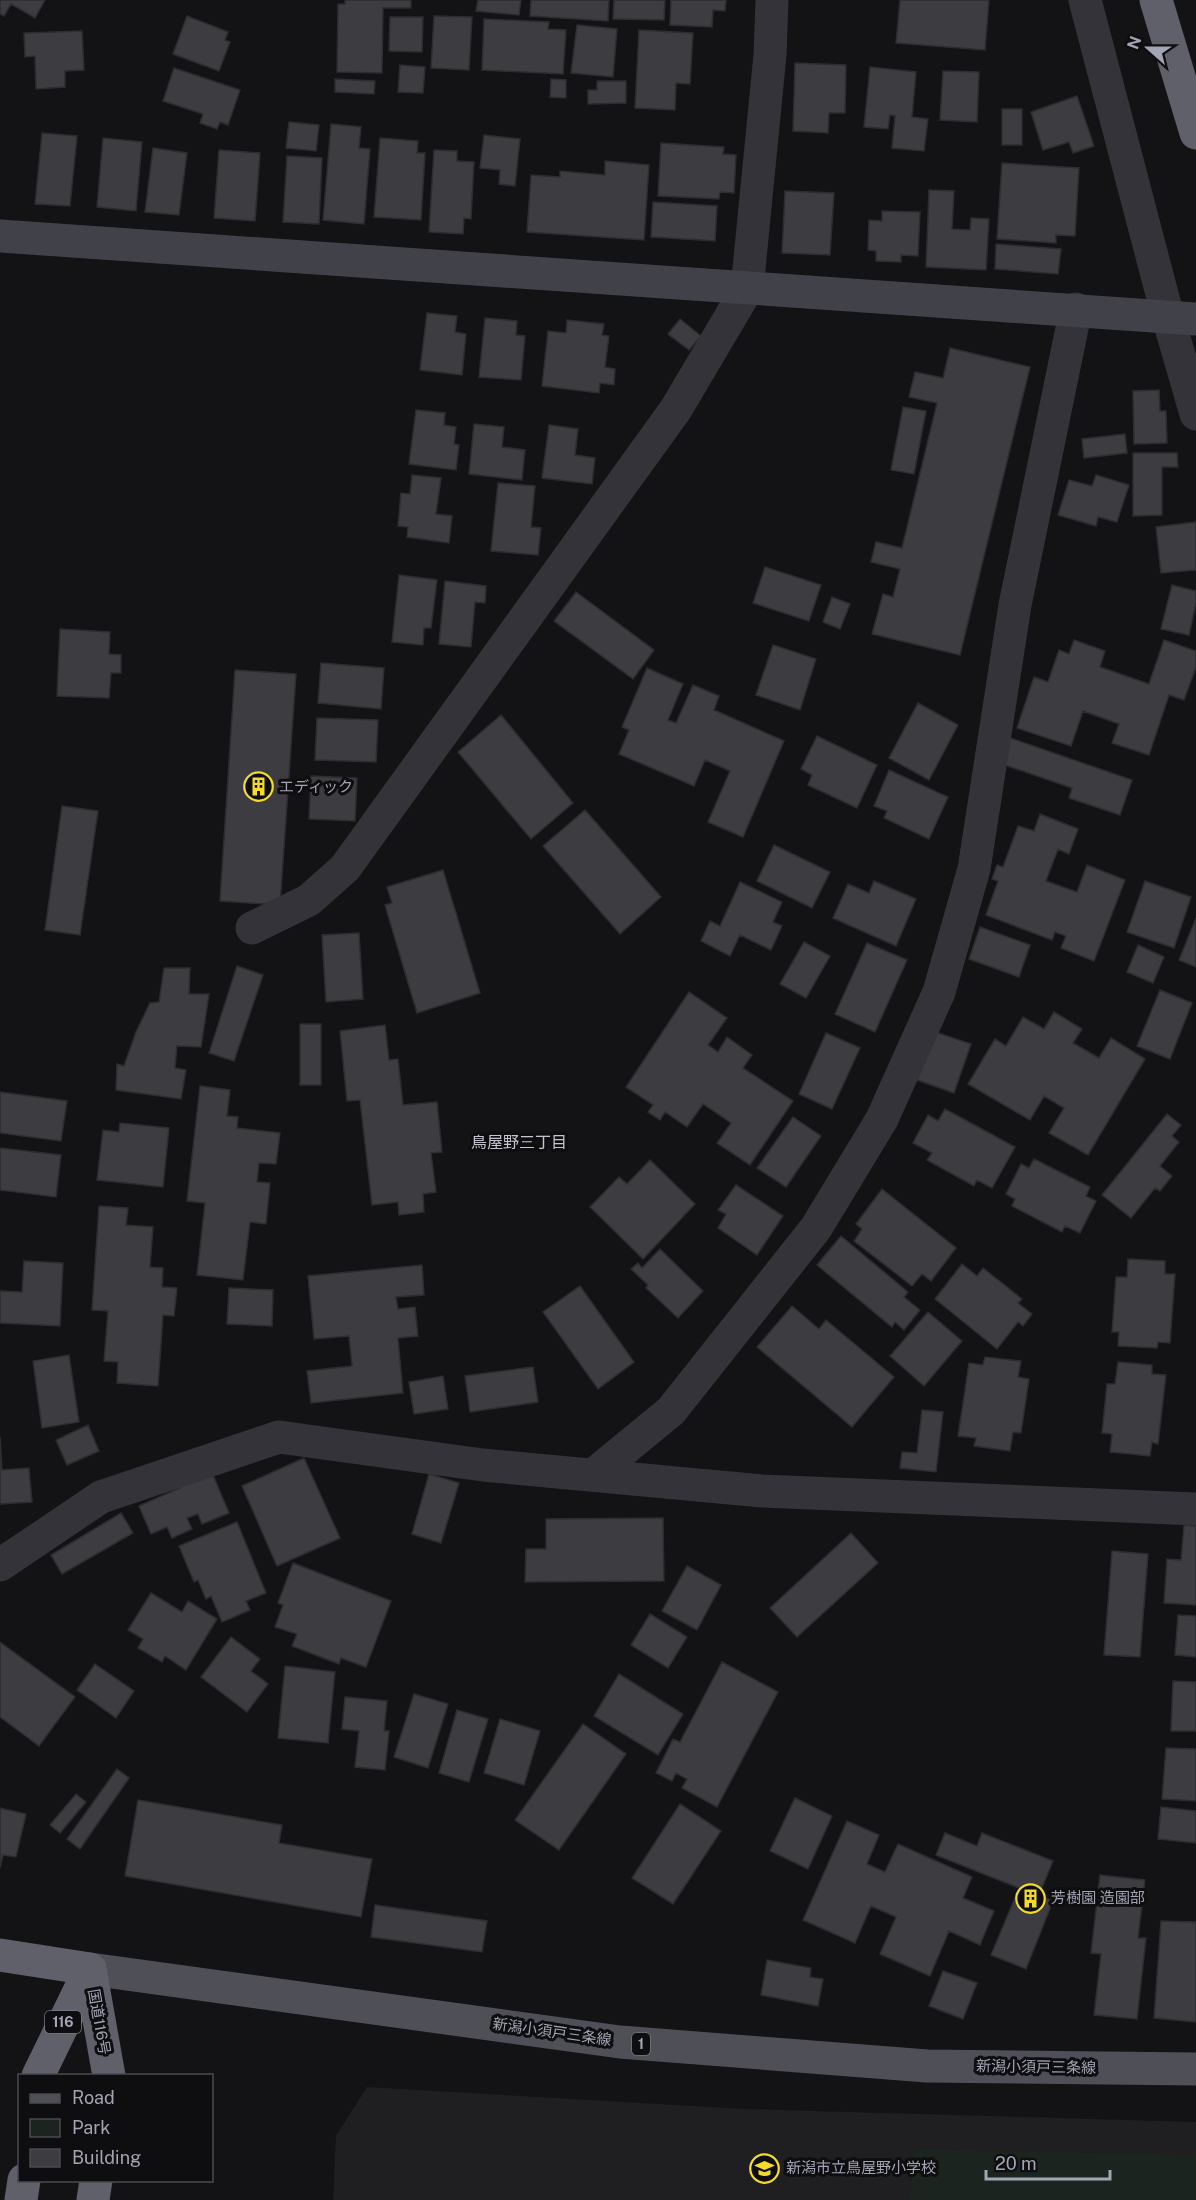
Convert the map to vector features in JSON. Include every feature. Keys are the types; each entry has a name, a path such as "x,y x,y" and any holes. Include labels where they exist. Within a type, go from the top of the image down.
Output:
{"highway":[{"path":"1156,0 1196,132"},
{"name":"国道116号","path":"0,1955 90,1970"},
{"name":"国道116号","path":"39,2074 90,1970"},
{"name":"国道116号","path":"90,1970 109,2074"},
{"path":"21,2200 24,2182"},
{"path":"93,2200 96,2182"}],"main road":[{"name":"新潟小須戸三条線","path":"90,1970 620,2042 927,2066 1196,2069"}],"street":[{"path":"252,928 309,900 345,868 663,429 747,289 770,55 772,0"},
{"path":"1085,0 1182,318 1196,414"},
{"path":"0,236 1182,318"},
{"path":"593,1475 671,1411 816,1228 882,1119 939,992 974,869 1015,605 1076,309"},
{"path":"0,1565 101,1497 279,1437 483,1464 762,1491 1196,1509"}],"shaded area":[{"name":"新潟市立鳥屋野小学校","path":"367,2087 745,2109 1196,2122 1196,2200 333,2200 336,2136"}],"green space":[{"path":"916,2149 1196,2155 1196,2200 909,2200"}],"building":[{"path":"0,0 45,0 35,18 11,4 4,16 0,14"},
{"path":"345,0 411,0 411,8 383,8 382,73 337,72 338,4 345,4"},
{"path":"478,0 521,0 519,15 476,11"},
{"path":"531,0 609,0 608,21 530,16"},
{"path":"614,0 665,0 664,20 613,19"},
{"path":"671,0 726,0 725,11 713,10 712,27 670,25"},
{"path":"900,0 989,0 985,50 896,43"},
{"path":"187,16 228,32 225,40 230,42 219,71 173,54"},
{"path":"434,16 472,17 469,70 431,68"},
{"path":"390,17 423,17 422,52 389,51"},
{"path":"484,19 549,22 548,29 566,30 563,74 482,70"},
{"path":"577,25 617,29 613,77 571,73"},
{"path":"639,30 693,33 690,84 676,83 675,110 635,108"},
{"path":"82,31 84,70 65,71 65,87 36,89 35,56 25,57 24,33"},
{"path":"795,63 846,65 845,113 829,113 828,133 793,131"},
{"path":"400,65 425,67 423,93 398,92"},
{"path":"870,67 916,72 912,117 928,119 924,151 892,148 895,116 890,115 888,129 864,127"},
{"path":"174,68 240,90 228,125 220,122 217,129 200,123 203,114 163,101"},
{"path":"943,71 979,72 977,122 940,120"},
{"path":"335,79 375,81 374,94 335,92"},
{"path":"551,79 566,80 566,98 550,97"},
{"path":"597,81 626,81 626,103 588,104 588,90 597,90"},
{"path":"1077,96 1094,146 1073,153 1069,142 1043,150 1031,112"},
{"path":"1002,109 1022,109 1022,145 1002,145"},
{"path":"289,122 319,125 316,151 286,148"},
{"path":"331,124 361,127 359,148 370,149 364,224 323,220"},
{"path":"42,133 77,136 70,206 35,204"},
{"path":"484,135 520,139 515,186 499,184 500,170 480,168"},
{"path":"103,138 142,142 136,211 97,207"},
{"path":"380,138 418,141 417,153 425,153 421,220 374,217"},
{"path":"661,143 724,147 723,154 736,155 734,193 720,192 719,199 658,196"},
{"path":"153,148 187,153 179,215 145,212"},
{"path":"219,150 260,153 255,221 214,218"},
{"path":"434,150 457,151 457,161 474,162 471,219 464,218 463,234 429,232"},
{"path":"287,156 322,158 319,224 283,222"},
{"path":"605,161 649,165 644,240 527,232 531,175 560,177 560,171 605,175"},
{"path":"1002,163 1079,168 1075,236 1056,235 1056,243 997,239"},
{"path":"929,190 954,191 952,229 970,230 971,218 989,219 986,270 926,267"},
{"path":"785,191 834,193 830,255 782,253"},
{"path":"653,202 717,206 715,241 651,237"},
{"path":"882,211 920,212 918,256 901,255 901,262 876,261 876,251 868,250 869,220 882,221"},
{"path":"996,244 1061,249 1058,274 995,269"},
{"path":"427,313 457,316 455,332 466,334 462,375 420,370"},
{"path":"485,318 517,321 516,335 525,336 521,380 479,377"},
{"path":"680,319 701,336 689,350 668,334"},
{"path":"567,320 604,324 602,335 609,336 605,367 615,369 614,385 600,383 599,393 542,386 548,331 566,333"},
{"path":"950,348 1030,367 960,655 872,634 883,594 893,597 900,569 871,562 876,542 902,548 937,403 909,397 915,372 943,378"},
{"path":"1159,390 1160,411 1166,411 1167,443 1134,444 1133,391"},
{"path":"903,407 926,411 914,474 891,470"},
{"path":"416,410 445,413 444,425 456,427 454,444 459,445 456,470 409,464"},
{"path":"474,424 504,427 502,447 525,450 522,480 469,474"},
{"path":"549,425 578,429 575,455 595,458 592,484 542,478"},
{"path":"1125,434 1127,453 1084,458 1082,439"},
{"path":"1133,453 1177,453 1178,467 1162,467 1162,515 1133,516"},
{"path":"412,475 441,478 436,514 452,516 449,543 407,537 408,527 398,526 401,493 410,494"},
{"path":"1096,475 1129,485 1117,522 1098,517 1096,526 1058,515 1069,480 1092,486"},
{"path":"498,483 535,486 531,527 541,528 538,555 491,551"},
{"path":"1196,522 1196,570 1161,573 1156,527"},
{"path":"765,567 821,585 809,621 753,603"},
{"path":"399,575 437,580 431,628 424,628 423,645 392,642"},
{"path":"445,581 486,586 485,603 475,602 471,647 439,644"},
{"path":"1172,585 1196,591 1196,603 1189,635 1161,629"},
{"path":"576,592 654,650 633,679 554,621"},
{"path":"832,597 850,604 840,629 823,622"},
{"path":"60,629 110,632 109,654 121,655 121,673 111,673 109,698 57,696"},
{"path":"1074,640 1105,651 1100,667 1149,684 1164,640 1196,651 1196,667 1184,700 1169,695 1149,755 1112,743 1119,724 1083,711 1071,746 1017,728 1034,677 1048,682 1059,650 1069,654"},
{"path":"773,645 816,659 800,710 756,695"},
{"path":"321,663 384,668 381,709 318,703"},
{"path":"647,668 683,684 668,720 676,723 693,685 719,696 714,710 784,741 743,837 708,822 730,771 705,760 694,786 619,754 629,730 622,727"},
{"name":"エディック","path":"235,670 296,674 280,905 220,901"},
{"path":"918,703 958,725 929,780 889,758"},
{"path":"501,715 573,803 531,839 458,752"},
{"path":"317,718 378,720 376,762 315,760"},
{"path":"817,736 877,765 857,808 808,785 812,775 801,769"},
{"path":"1010,738 1132,780 1120,815 1069,798 1072,788 1002,764"},
{"path":"889,770 948,797 929,839 884,818 887,811 874,806"},
{"path":"311,776 357,778 355,821 309,819"},
{"path":"62,806 98,811 80,935 45,930"},
{"path":"585,810 661,897 620,934 543,846"},
{"path":"1040,814 1078,829 1069,854 1058,849 1046,881 1077,892 1087,865 1125,880 1094,961 1061,948 1066,936 1055,932 1052,940 986,915 998,881 992,879 997,865 1003,867 1018,826 1034,831"},
{"path":"774,845 830,872 812,908 757,881"},
{"path":"443,870 480,993 417,1013 385,905 392,903 387,887"},
{"path":"874,881 916,899 896,946 833,918 848,884 869,893"},
{"path":"1145,881 1191,897 1174,948 1127,932"},
{"path":"740,882 782,902 773,922 782,926 771,950 740,935 730,956 701,941 710,921 720,926"},
{"path":"1196,918 1196,967 1179,960"},
{"path":"980,927 1030,945 1019,977 969,959"},
{"path":"359,933 363,999 326,1002 322,935"},
{"path":"804,942 830,956 806,998 780,984"},
{"path":"867,943 907,960 875,1032 835,1014"},
{"path":"1138,945 1164,957 1153,983 1127,972"},
{"path":"237,966 263,975 234,1061 209,1053"},
{"path":"164,968 190,968 189,994 209,994 201,1047 177,1046 175,1068 186,1070 181,1099 116,1090 117,1064 124,1066 136,1032 150,1003 159,1002"},
{"path":"1160,990 1192,1003 1170,1059 1137,1046"},
{"path":"689,992 727,1018 708,1045 718,1052 727,1037 752,1055 743,1068 793,1101 750,1165 717,1143 731,1123 703,1104 687,1127 665,1112 660,1120 648,1112 653,1105 626,1087"},
{"path":"1054,1012 1082,1029 1073,1043 1099,1058 1111,1038 1145,1059 1088,1155 1049,1133 1064,1108 1044,1096 1030,1120 968,1084 995,1039 1006,1046 1023,1017 1044,1029"},
{"path":"300,1024 321,1024 321,1085 300,1085"},
{"path":"385,1025 389,1060 398,1059 403,1105 437,1102 442,1152 431,1153 436,1192 423,1194 424,1212 399,1215 398,1202 372,1205 360,1100 347,1101 340,1031"},
{"path":"935,1032 971,1044 954,1093 917,1080"},
{"path":"826,1033 860,1048 832,1109 799,1094"},
{"path":"200,1086 230,1090 227,1116 238,1117 237,1128 280,1133 276,1164 259,1163 257,1182 270,1183 266,1224 250,1222 243,1280 197,1275 205,1203 187,1201"},
{"path":"0,1092 67,1101 61,1141 0,1133"},
{"path":"945,1109 1015,1147 992,1188 977,1180 974,1186 927,1160 932,1153 913,1143 928,1115 938,1121"},
{"path":"1167,1114 1181,1125 1172,1136 1179,1142 1160,1166 1172,1176 1160,1191 1155,1188 1131,1218 1102,1195"},
{"path":"793,1117 821,1136 786,1187 757,1168"},
{"path":"120,1123 169,1128 163,1187 97,1180 103,1130 119,1132"},
{"path":"0,1148 61,1155 56,1197 0,1190"},
{"path":"1034,1159 1090,1187 1086,1196 1096,1201 1080,1233 1065,1226 1062,1232 1012,1206 1015,1199 1006,1194 1021,1164 1029,1168"},
{"path":"650,1160 695,1204 643,1259 590,1207 619,1177 627,1184"},
{"path":"736,1185 783,1216 757,1255 718,1228 726,1214 718,1210"},
{"path":"882,1189 956,1248 931,1281 922,1274 912,1286 854,1241 862,1229 856,1224"},
{"path":"99,1206 128,1208 126,1225 153,1227 150,1267 163,1268 162,1287 177,1288 174,1316 163,1315 158,1386 117,1383 118,1362 104,1361 108,1311 92,1310"},
{"path":"841,1236 908,1292 904,1297 920,1310 904,1330 895,1322 892,1327 817,1265"},
{"path":"660,1249 703,1291 678,1318 646,1288 648,1285 631,1269 638,1263 642,1268"},
{"path":"1128,1259 1165,1261 1165,1274 1175,1274 1170,1343 1158,1342 1157,1348 1118,1346 1119,1332 1112,1332 1116,1277 1127,1277"},
{"path":"24,1261 63,1263 60,1326 0,1323 0,1291 22,1292"},
{"path":"962,1264 977,1276 983,1268 1022,1299 1018,1303 1032,1314 1023,1326 1018,1322 997,1349 935,1299"},
{"path":"422,1265 424,1295 396,1297 398,1309 415,1307 418,1336 398,1338 403,1393 311,1403 307,1371 352,1366 349,1336 314,1339 308,1276"},
{"path":"580,1286 634,1362 598,1389 543,1312"},
{"path":"229,1288 273,1290 272,1326 227,1324"},
{"path":"792,1306 819,1329 826,1320 894,1377 852,1427 757,1347"},
{"path":"928,1312 962,1341 924,1386 890,1356"},
{"path":"69,1355 79,1422 42,1428 33,1361"},
{"path":"985,1357 1021,1361 1018,1377 1029,1379 1021,1433 1013,1432 1010,1451 974,1446 976,1438 958,1436 969,1363 983,1365"},
{"path":"1118,1362 1152,1365 1152,1374 1166,1375 1158,1444 1152,1442 1150,1456 1110,1452 1112,1434 1102,1433 1107,1384 1115,1384"},
{"path":"533,1367 538,1402 470,1412 465,1376"},
{"path":"443,1376 448,1409 414,1414 409,1382"},
{"path":"922,1410 943,1412 936,1472 900,1468 902,1452 917,1453"},
{"path":"88,1425 99,1451 67,1465 56,1440"},
{"path":"0,1437 2,1470 29,1468 32,1502 0,1504"},
{"path":"304,1458 340,1538 277,1566 242,1486"},
{"path":"211,1470 229,1513 202,1524 198,1514 187,1518 192,1529 172,1538 167,1527 151,1534 139,1506 180,1488 178,1484"},
{"path":"429,1474 459,1483 441,1543 412,1534"},
{"path":"121,1513 133,1533 62,1574 51,1555"},
{"path":"663,1518 664,1581 525,1582 526,1549 546,1549 546,1519"},
{"path":"237,1522 266,1593 246,1601 250,1610 222,1622 211,1596 206,1599 198,1580 194,1582 179,1546"},
{"path":"1184,1525 1196,1526 1196,1605 1164,1603 1167,1559 1181,1560"},
{"path":"851,1533 878,1563 797,1637 770,1608"},
{"path":"1112,1551 1148,1554 1140,1657 1104,1655"},
{"path":"293,1563 391,1601 366,1667 341,1658 339,1664 292,1646 297,1634 275,1627 283,1605 278,1603"},
{"path":"687,1566 721,1585 697,1630 662,1611"},
{"path":"151,1593 182,1612 188,1601 217,1619 186,1670 165,1656 162,1662 138,1648 143,1639 128,1630"},
{"path":"650,1614 687,1637 668,1668 631,1645"},
{"path":"1178,1615 1196,1616 1196,1657 1175,1655"},
{"path":"231,1637 260,1659 251,1671 268,1684 247,1712 201,1677"},
{"path":"0,1642 75,1697 39,1746 0,1717"},
{"path":"722,1662 778,1692 717,1807 682,1788 687,1779 676,1773 672,1781 656,1773 673,1739 680,1742"},
{"path":"95,1664 134,1691 116,1718 77,1690"},
{"path":"285,1666 335,1672 328,1743 278,1738"},
{"path":"619,1674 683,1714 658,1755 594,1716"},
{"path":"1173,1681 1196,1682 1196,1731 1171,1731"},
{"path":"414,1694 448,1704 428,1768 394,1757"},
{"path":"345,1697 387,1701 384,1731 389,1731 385,1770 355,1767 359,1731 342,1729"},
{"path":"457,1710 488,1719 469,1782 439,1773"},
{"path":"500,1719 540,1731 524,1785 484,1773"},
{"path":"583,1724 626,1754 559,1850 515,1820"},
{"path":"1166,1748 1196,1749 1196,1801 1162,1799"},
{"path":"117,1769 129,1778 80,1849 67,1839"},
{"path":"76,1794 86,1802 60,1833 50,1825"},
{"path":"795,1798 832,1816 808,1869 770,1851"},
{"path":"138,1800 282,1825 279,1843 372,1859 361,1917 125,1876"},
{"path":"680,1804 721,1831 673,1904 632,1878"},
{"path":"1161,1807 1196,1811 1196,1843 1158,1839"},
{"path":"0,1808 26,1814 16,1857 3,1855 0,1868"},
{"path":"847,1821 879,1835 867,1864 885,1872 898,1844 972,1877 963,1898 994,1911 980,1945 949,1931 930,1976 880,1954 896,1917 871,1906 855,1943 803,1920"},
{"name":"芳樹園 造園部","path":"945,1833 977,1846 982,1833 1053,1861 1039,1895 1053,1901 1026,1969 991,1955 1019,1888 936,1855"},
{"path":"1100,1875 1145,1880 1138,1938 1146,1938 1137,2019 1094,2015 1101,1954 1091,1953"},
{"path":"375,1905 487,1921 482,1952 371,1937"},
{"path":"1161,1921 1196,1922 1196,2022 1154,2018"},
{"path":"767,1960 811,1968 810,1977 823,1979 818,2006 761,1995"},
{"path":"943,1971 977,1983 963,2019 929,2006"}],"place":[{"name":"エディック","path":"258,787"},
{"name":"芳樹園 造園部","path":"1030,1898"},
{"name":"新潟市立鳥屋野小学校","path":"765,2168"}],"district":[{"name":"鳥屋野三丁目","path":"519,1142"}]}
